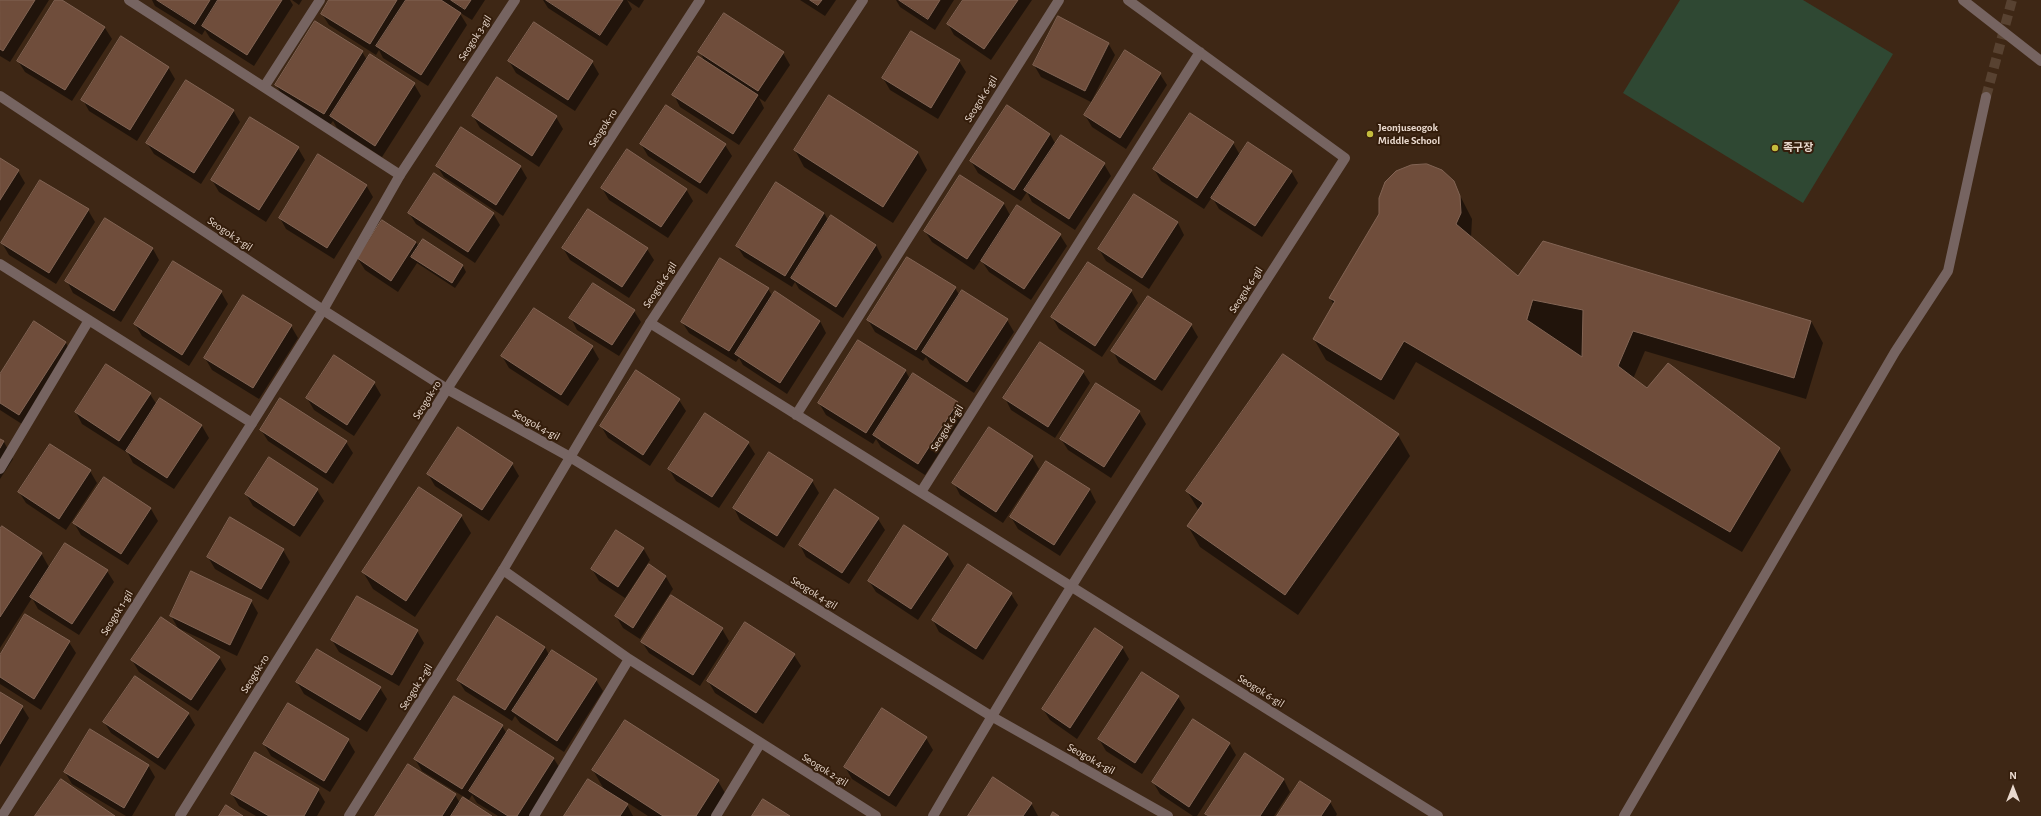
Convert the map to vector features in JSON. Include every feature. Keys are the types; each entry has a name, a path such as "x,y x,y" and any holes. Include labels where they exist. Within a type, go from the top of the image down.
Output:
{"street":[{"path":"264,87 320,0"},
{"name":"Seogok 3-gil","path":"323,310 400,175 515,0"},
{"name":"Seogok-ro","path":"180,816 448,389 700,0"},
{"name":"Seogok 6-gil","path":"570,457 650,323 863,0"},
{"name":"Seogok 6-gil","path":"796,414 1059,0"},
{"name":"Seogok 6-gil","path":"991,716 1071,586 1345,158 1128,0"},
{"path":"1963,0 2041,61"},
{"path":"132,1 400,175"},
{"name":"Seogok 6-gil","path":"921,492 1200,52"},
{"name":"Seogok 3-gil","path":"0,96 323,310 448,389"},
{"path":"1624,816 1896,352 1948,271 1986,97"},
{"path":"0,264 252,423"},
{"name":"Seogok 1-gil","path":"2,816 323,310"},
{"path":"0,469 89,320"},
{"name":"Seogok 6-gil","path":"650,323 1438,816"},
{"name":"Seogok 4-gil","path":"448,389 570,457 991,716 1168,816"},
{"name":"Seogok 2-gil","path":"349,816 503,570 570,457"},
{"name":"Seogok 2-gil","path":"503,570 629,659 760,744 876,816"},
{"path":"534,816 629,659"},
{"path":"933,816 991,716"},
{"path":"716,816 760,744"}],"green space":[{"name":"족구장","path":"1680,0 1803,0 1893,54 1803,203 1623,93"}],"building":[{"path":"0,0 35,0 3,51 0,49"},
{"path":"55,0 62,0 105,27 65,90 17,61"},
{"path":"157,0 210,0 195,24"},
{"path":"218,0 282,0 247,55 202,26"},
{"path":"329,0 397,0 370,44 321,14"},
{"path":"406,0 441,0 461,13 421,75 376,46"},
{"path":"451,0 471,0 465,9"},
{"path":"546,0 623,0 600,35"},
{"path":"810,0 822,0 818,5"},
{"path":"899,0 940,0 928,19"},
{"path":"963,0 1018,0 984,49 947,24"},
{"path":"724,13 784,52 758,91 698,52"},
{"path":"1058,16 1109,43 1085,91 1033,65"},
{"path":"315,21 363,51 324,114 275,85"},
{"path":"534,22 593,61 568,100 508,61"},
{"path":"911,31 960,60 931,108 882,78"},
{"path":"121,36 169,67 130,130 81,100"},
{"path":"1125,50 1161,73 1120,138 1084,115"},
{"path":"370,54 415,83 375,146 330,116"},
{"path":"698,56 758,95 733,134 672,95"},
{"path":"497,77 557,116 532,156 472,116"},
{"path":"186,80 234,110 194,173 146,143"},
{"path":"829,95 918,152 883,207 794,150"},
{"path":"666,105 726,144 700,183 640,144"},
{"path":"1007,105 1050,134 1014,190 970,161"},
{"path":"1190,113 1234,142 1197,198 1153,169"},
{"path":"250,117 299,147 259,210 211,180"},
{"path":"461,127 521,166 496,205 436,166"},
{"path":"1061,135 1105,163 1069,219 1024,190"},
{"path":"1248,142 1292,171 1255,226 1211,198"},
{"path":"627,149 687,189 661,227 601,188"},
{"path":"318,154 367,185 327,248 279,218"},
{"path":"0,158 19,170 0,200"},
{"path":"1427,164 1442,170 1454,181 1460,196 1461,213 1456,224 1518,276 1543,241 1811,321 1794,378 1633,331 1618,366 1647,388 1668,363 1780,448 1730,532 1404,341 1381,380 1313,339 1335,301 1329,298 1379,214 1379,198 1385,182 1396,171 1411,165"},
{"path":"434,173 494,213 468,252 408,213"},
{"path":"960,175 1004,203 967,259 924,231"},
{"path":"40,180 89,209 49,273 1,243"},
{"path":"776,182 824,213 785,276 736,246"},
{"path":"1134,194 1178,222 1142,278 1098,249"},
{"path":"1017,205 1061,234 1024,289 981,261"},
{"path":"588,209 648,248 622,287 562,248"},
{"path":"831,215 876,245 836,307 791,278"},
{"path":"105,218 153,248 114,311 65,281"},
{"path":"382,220 416,242 391,281 357,258"},
{"path":"423,239 463,265 452,283 411,257"},
{"path":"907,257 956,287 916,350 867,320"},
{"path":"720,258 769,288 729,351 681,322"},
{"path":"173,261 222,291 182,355 134,324"},
{"path":"1088,262 1132,290 1095,346 1051,317"},
{"path":"593,283 635,310 612,345 569,318"},
{"path":"962,290 1008,319 967,382 922,352"},
{"path":"775,291 820,321 780,383 735,354"},
{"path":"243,295 292,325 253,388 204,358"},
{"path":"1148,296 1192,324 1155,380 1111,351"},
{"path":"1533,300 1583,310 1582,357 1527,320"},
{"path":"534,308 593,346 561,395 501,356"},
{"path":"34,321 66,342 19,415 0,403 0,374"},
{"path":"858,340 906,370 866,433 818,403"},
{"path":"1040,342 1084,371 1048,427 1003,398"},
{"path":"1283,354 1399,434 1285,595 1187,526 1203,503 1186,491"},
{"path":"334,355 375,382 347,425 306,398"},
{"path":"106,364 151,393 119,441 75,412"},
{"path":"636,370 680,399 643,455 600,426"},
{"path":"913,373 958,402 918,464 873,435"},
{"path":"1096,383 1140,411 1104,467 1060,439"},
{"path":"160,398 202,425 167,478 126,451"},
{"path":"280,398 347,441 326,473 260,430"},
{"path":"705,413 749,442 712,497 668,469"},
{"path":"458,427 513,463 482,510 427,474"},
{"path":"989,427 1033,456 996,512 952,483"},
{"path":"0,439 4,441 0,448"},
{"path":"50,444 91,470 59,519 18,492"},
{"path":"769,452 813,480 777,536 733,508"},
{"path":"269,457 318,489 294,526 245,494"},
{"path":"1046,461 1090,489 1054,545 1010,517"},
{"path":"104,477 151,508 121,554 73,523"},
{"path":"419,487 462,515 406,601 362,572"},
{"path":"835,489 879,518 842,573 799,545"},
{"path":"230,517 284,549 261,589 207,557"},
{"path":"904,525 948,554 911,609 868,581"},
{"path":"2,526 42,553 0,617 0,529"},
{"path":"616,530 644,548 618,587 591,569"},
{"path":"65,543 108,570 72,624 30,597"},
{"path":"649,564 666,576 633,628 615,616"},
{"path":"968,564 1012,593 976,649 932,620"},
{"path":"191,571 252,600 230,645 170,616"},
{"path":"671,595 723,628 693,675 641,642"},
{"path":"357,596 418,630 392,675 331,640"},
{"path":"25,614 70,641 34,699 0,677 0,655"},
{"path":"497,616 545,647 505,710 457,680"},
{"path":"161,617 220,657 191,700 131,660"},
{"path":"745,622 795,654 756,713 707,681"},
{"path":"1095,628 1123,647 1070,728 1042,709"},
{"path":"317,649 381,687 360,720 296,682"},
{"path":"552,650 597,679 557,741 512,711"},
{"path":"1142,672 1179,696 1135,763 1098,739"},
{"path":"135,676 189,713 158,758 103,722"},
{"path":"0,692 23,706 0,744"},
{"path":"454,696 503,725 462,789 414,759"},
{"path":"288,703 349,739 324,781 263,744"},
{"path":"882,708 927,737 889,796 844,767"},
{"path":"1193,719 1230,743 1189,807 1152,782"},
{"path":"625,720 719,780 696,816 663,816 592,770"},
{"path":"90,729 149,765 124,808 64,772"},
{"path":"509,729 554,758 517,816 508,816 469,791"},
{"path":"255,752 319,789 304,816 269,816 231,794"},
{"path":"1245,753 1284,779 1260,816 1209,816 1205,814"},
{"path":"408,764 456,794 442,816 375,816"},
{"path":"993,777 1032,803 1023,816 968,816"},
{"path":"61,779 115,816 35,816"},
{"path":"588,779 628,804 620,816 564,816"},
{"path":"1300,781 1331,801 1321,816 1277,816"},
{"path":"463,797 492,816 451,816"},
{"path":"763,799 790,816 752,816"},
{"path":"226,805 243,816 219,816"},
{"path":"1053,812 1059,816 1051,816"}],"tunnel":[{"path":"1986,97 2012,0"}],"place":[{"name":"Jeonjuseogok Middle School","path":"1370,134"},
{"name":"족구장","path":"1775,148"}]}
